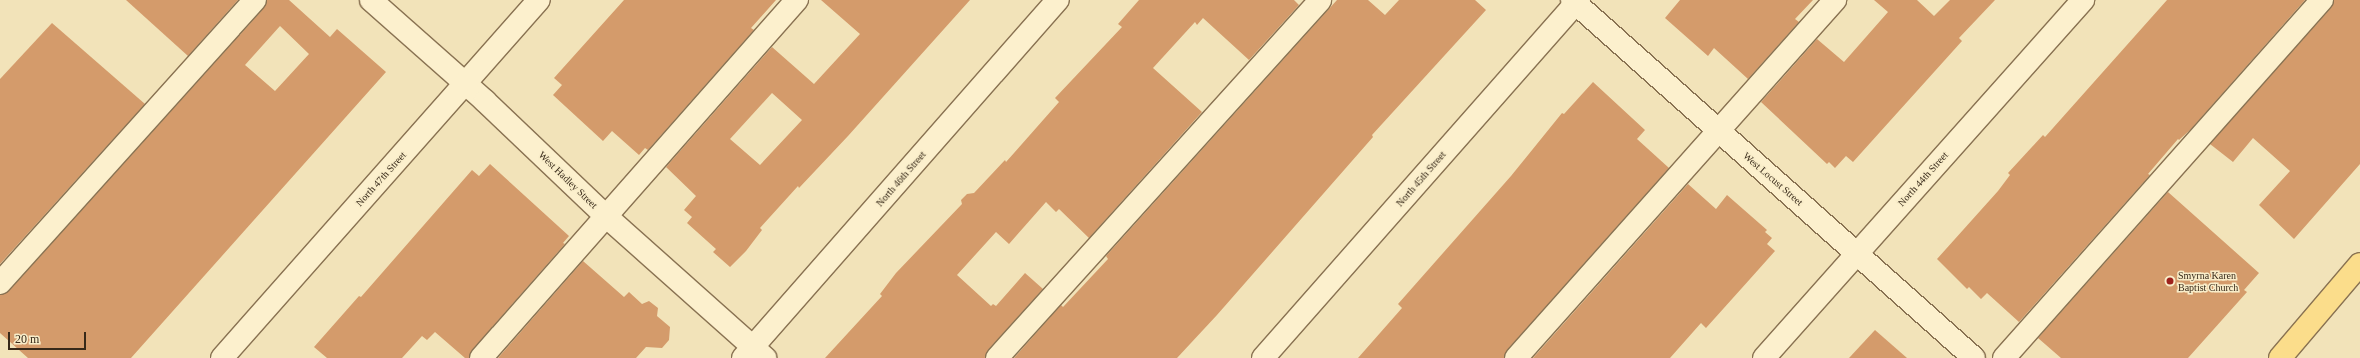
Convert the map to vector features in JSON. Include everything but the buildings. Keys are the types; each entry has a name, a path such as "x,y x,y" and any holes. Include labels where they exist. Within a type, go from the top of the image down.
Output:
{"main road":[{"path":"2280,358 2360,264"}],"street":[{"path":"0,283 255,0"},
{"name":"West Hadley Street","path":"371,0 466,84 754,354"},
{"name":"North 47th Street","path":"222,358 539,0"},
{"path":"481,358 797,0"},
{"name":"North 46th Street","path":"754,354 1058,0"},
{"path":"997,358 1320,0"},
{"path":"1516,358 1720,132 1834,0"},
{"name":"North 44th Street","path":"1764,358 2083,0"},
{"path":"2004,358 2322,0"},
{"name":"West Locust Street","path":"1575,1 1974,358"},
{"name":"North 45th Street","path":"1263,358 1575,1"}],"place":[{"name":"Smyrna Karen Baptist Church","path":"2170,281"}]}
